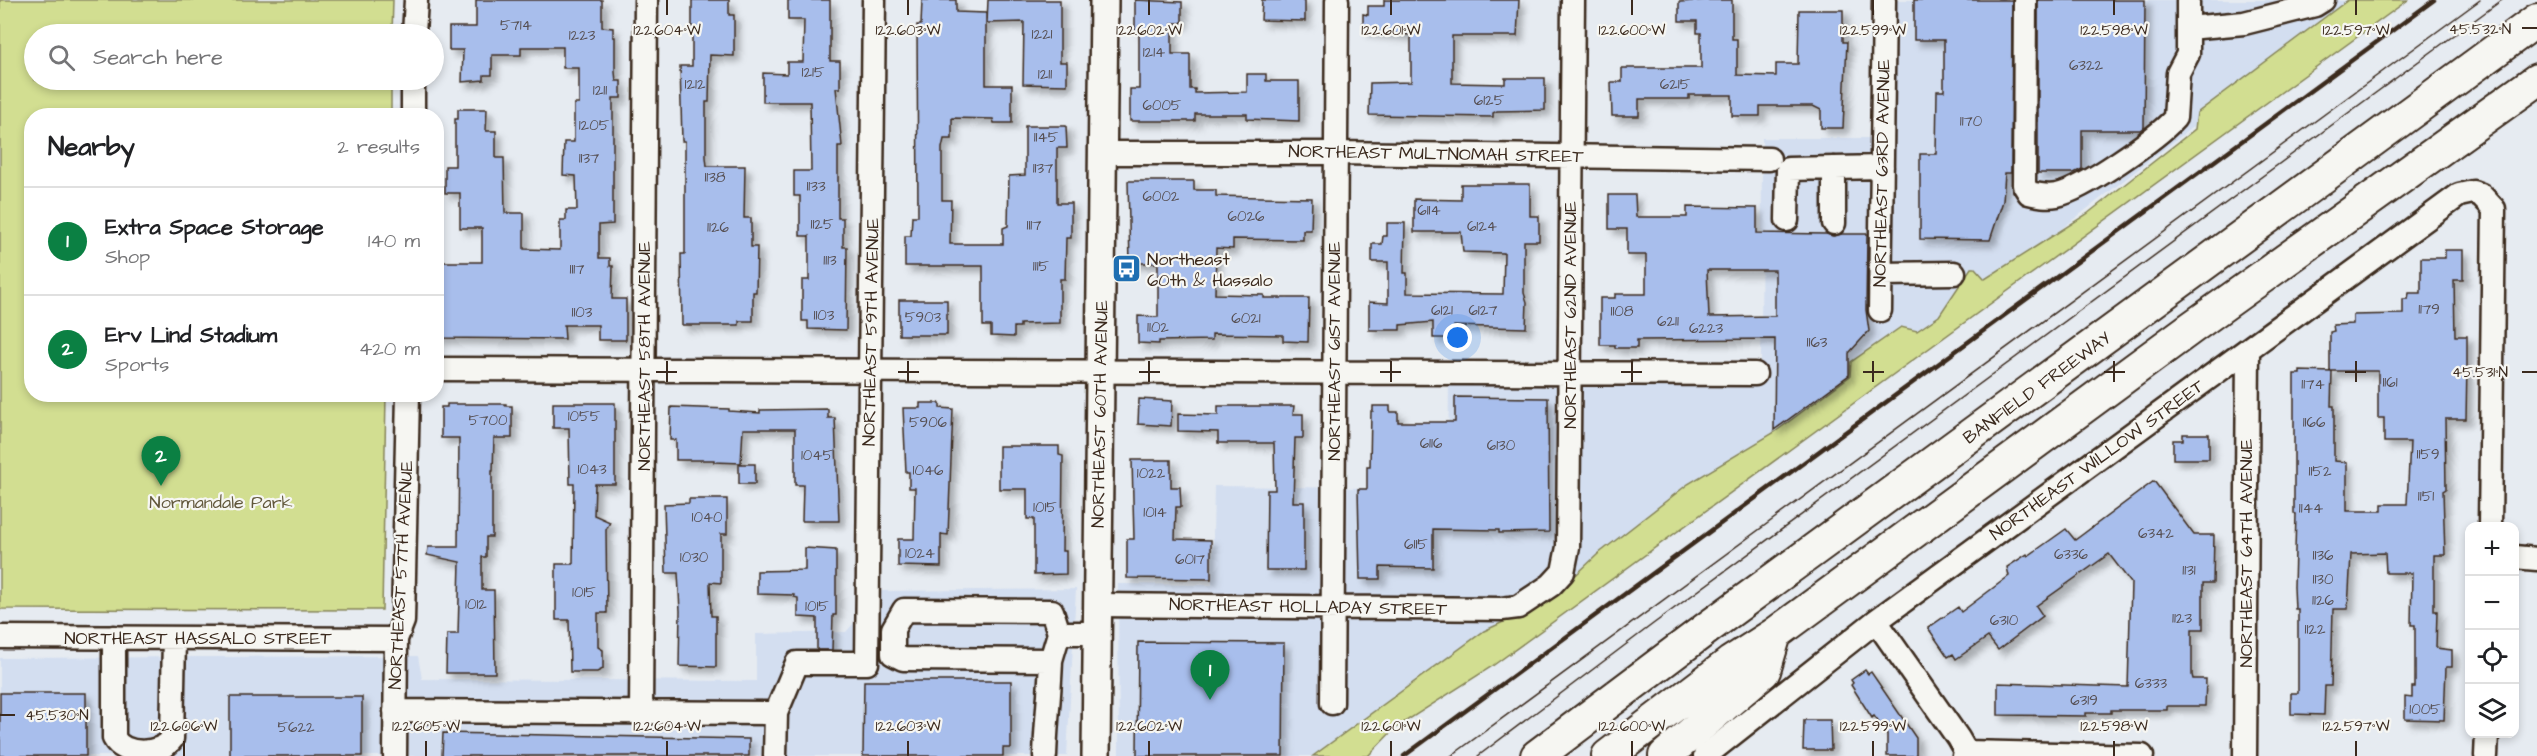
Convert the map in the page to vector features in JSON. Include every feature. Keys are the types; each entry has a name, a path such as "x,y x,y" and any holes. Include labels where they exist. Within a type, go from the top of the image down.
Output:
{"highway":[{"name":"BANFIELD FREEWAY","path":"1536,756 2537,20"},
{"path":"1608,756 1730,663 1775,634 2191,328 2531,86"},
{"path":"1665,756 1764,671 1775,634"}],"main road":[{"name":"NORTHEAST 60TH AVENUE","path":"1096,756 1104,0"}],"street":[{"path":"415,24 416,0"},
{"name":"NORTHEAST 58TH AVENUE","path":"641,712 646,0"},
{"name":"NORTHEAST 59TH AVENUE","path":"776,712 797,663 867,663 874,0"},
{"name":"NORTHEAST 61ST AVENUE","path":"1332,703 1334,153 1337,0"},
{"name":"NORTHEAST 62ND AVENUE","path":"1518,607 1551,585 1563,572 1568,548 1574,0"},
{"name":"NORTHEAST 63RD AVENUE","path":"1880,310 1884,0"},
{"path":"2025,0 2024,185 2029,193 2039,196 2057,195 2090,181 2175,118 2178,74 2188,54 2188,0"},
{"path":"2188,28 2244,23 2315,6 2323,0"},
{"path":"412,108 413,90"},
{"name":"NORTHEAST MULTNOMAH STREET","path":"1103,153 1334,153 1769,159"},
{"path":"1787,220 1788,169 1882,167"},
{"path":"1834,168 1834,224"},
{"name":"NORTHEAST WILLOW STREET","path":"1705,756 1876,621 2459,195 2473,192 2481,195 2494,209 2490,522"},
{"path":"1881,274 1954,273"},
{"name":"NORTHEAST 64TH AVENUE","path":"2245,756 2248,350"},
{"path":"444,369 1755,374"},
{"name":"NORTHEAST 57TH AVENUE","path":"395,756 396,639 402,621 408,402"},
{"path":"2519,557 2537,559"},
{"name":"NORTHEAST HOLLADAY STREET","path":"1098,605 1332,608 1518,607"},
{"path":"1045,756 1051,660 1059,633 1052,611 904,610 893,629 893,654 903,659 1051,660"},
{"path":"1876,621 1965,754 2142,756"},
{"path":"1059,633 1098,633"},
{"name":"NORTHEAST HASSALO STREET","path":"0,637 396,639"},
{"path":"114,637 114,738 118,747 128,754 158,754 167,748 172,739 174,638"},
{"path":"395,711 776,712 775,756"},
{"path":"2486,756 2487,738"}],"shaded area":[{"path":"1883,0 2356,0 2047,240 1326,756 1119,756 1118,584 1212,585 1214,486 1448,489 1449,373 1761,372 1762,138 1881,138"},
{"path":"1076,589 1067,756 0,756 0,658 418,656 422,679 756,681 756,634 846,632 882,591"}],"green space":[{"name":"Normandale Park","path":"0,0 393,0 392,24 24,24 24,90 391,90 391,108 24,108 24,402 386,402 382,610 0,609"},
{"path":"2348,0 2408,0 1491,667 1395,728 1368,756 1313,756 1484,631 1540,605 1560,590 1598,554 1688,484 1775,432 1850,376 1851,362 1901,327 1917,331 1939,316 1971,268 1975,268 1985,279 2087,214 2195,129 2197,113"}],"building":[{"path":"476,0 602,0 602,27 613,28 613,37 615,37 615,72 616,81 621,81 621,98 613,98 613,224 599,225 599,258 610,258 610,266 613,266 612,299 626,299 626,340 598,340 598,325 564,325 565,339 444,338 444,262 482,262 482,228 460,228 460,193 445,193 445,166 455,166 455,119 458,119 458,109 487,109 486,131 496,131 496,158 504,158 505,213 524,213 524,249 560,250 560,220 566,220 566,210 577,210 576,176 563,175 564,142 574,142 574,104 579,104 579,68 563,68 563,47 521,47 521,55 492,55 492,75 484,75 484,80 462,82 463,50 449,50 449,27 476,27"},
{"path":"692,0 729,0 729,15 734,15 734,56 710,55 709,102 706,102 706,157 707,166 745,166 744,218 751,218 751,247 757,247 756,292 753,292 753,321 739,321 739,325 682,325 681,254 685,254 685,141 682,141 680,66 692,66"},
{"path":"788,0 830,0 830,61 840,61 840,88 836,88 842,146 838,146 838,218 843,218 843,247 847,247 846,330 808,329 808,321 802,321 802,280 809,280 809,236 800,236 800,196 794,196 794,171 811,171 810,102 763,102 763,73 787,74 787,62 803,62 804,20 788,20"},
{"path":"922,0 956,0 956,12 986,13 986,85 1012,85 1012,123 994,123 993,119 952,118 952,139 944,139 942,148 942,200 951,200 950,244 1003,244 1003,228 1008,226 1009,176 1025,175 1025,126 1066,126 1067,148 1057,148 1057,203 1071,203 1071,238 1066,238 1065,279 1060,279 1060,323 1020,324 1020,327 1014,327 1014,337 991,336 991,326 983,326 983,266 905,266 905,236 911,236 912,216 918,216 917,25 921,25"},
{"path":"988,0 1060,0 1060,62 1067,62 1067,85 1023,84 1024,22 987,23"},
{"path":"1135,0 1182,2 1182,23 1172,23 1172,54 1190,54 1190,89 1195,89 1195,93 1247,92 1247,74 1266,74 1266,81 1299,81 1299,121 1247,119 1247,114 1195,114 1195,121 1130,121 1130,89 1139,89 1139,31 1135,31"},
{"path":"1262,0 1305,0 1305,21 1261,20"},
{"path":"1384,0 1519,0 1517,36 1452,36 1452,83 1505,84 1505,78 1545,78 1545,110 1497,111 1493,113 1493,117 1369,115 1370,83 1411,82 1411,35 1363,31 1363,14 1368,15 1368,6 1384,6"},
{"path":"1732,0 1732,39 1737,39 1737,75 1776,76 1776,64 1798,64 1799,10 1843,10 1843,42 1847,42 1843,128 1821,128 1821,110 1813,106 1760,106 1760,116 1732,116 1732,95 1689,95 1689,99 1639,99 1639,116 1612,116 1611,82 1622,82 1622,68 1701,68 1701,33 1697,33 1697,21 1679,21 1679,2"},
{"path":"1914,0 2012,0 2011,173 2005,173 2003,201 1990,240 1920,239 1920,154 1936,154 1937,91 1944,91 1944,40 1914,40"},
{"path":"2038,0 2145,0 2144,127 2140,130 2082,130 2082,169 2074,173 2038,173"},
{"path":"1128,181 1194,181 1194,190 1216,190 1216,196 1312,198 1311,230 1303,230 1303,240 1233,239 1233,249 1216,248 1215,294 1264,295 1264,298 1309,298 1308,342 1283,341 1283,335 1212,334 1212,340 1159,341 1159,344 1138,343 1138,316 1158,317 1158,263 1130,263"},
{"path":"1461,184 1530,184 1530,216 1539,216 1539,241 1524,241 1526,328 1454,326 1454,338 1433,338 1433,322 1400,325 1400,330 1369,330 1369,302 1388,303 1388,262 1372,262 1372,244 1382,244 1383,236 1387,236 1387,223 1405,223 1404,273 1407,273 1407,293 1503,294 1504,253 1463,252 1461,232 1414,232 1414,199 1461,200"},
{"path":"1609,195 1635,195 1636,217 1687,217 1687,207 1757,208 1757,233 1833,236 1867,234 1866,310 1869,331 1849,353 1849,375 1774,430 1775,339 1637,340 1637,348 1600,345 1600,298 1615,298 1615,294 1646,294 1646,255 1627,255 1627,229 1609,229","holes":["1707,270 1775,270 1775,316 1709,317"]},
{"path":"2445,250 2463,250 2463,280 2454,280 2455,336 2467,336 2467,365 2466,419 2445,419 2446,489 2443,491 2445,555 2434,555 2436,648 2452,650 2452,667 2446,667 2444,720 2405,719 2405,697 2412,698 2412,687 2415,687 2415,625 2411,625 2412,573 2386,573 2385,553 2351,554 2348,609 2333,609 2331,686 2325,686 2324,715 2291,714 2291,693 2298,693 2298,609 2295,609 2294,587 2296,514 2294,514 2294,374 2300,374 2300,371 2332,372 2334,461 2347,462 2347,511 2382,511 2382,504 2407,504 2410,442 2384,442 2384,418 2378,418 2378,371 2330,371 2330,332 2334,331 2333,325 2353,324 2353,315 2403,314 2403,299 2408,299 2409,293 2421,293 2421,258 2445,258"},
{"path":"899,300 947,300 947,335 899,335"},
{"path":"1455,397 1548,398 1549,532 1499,533 1499,530 1433,529 1433,568 1380,567 1380,579 1360,579 1358,489 1367,489 1373,406 1390,406 1390,412 1398,412 1398,422 1455,422"},
{"path":"1139,399 1172,401 1171,426 1138,424"},
{"path":"553,403 615,403 615,484 595,484 594,515 610,522 606,530 607,613 598,613 598,647 603,650 603,669 597,672 570,672 569,620 556,620 556,564 573,564 574,484 570,484 569,428 553,428"},
{"path":"920,403 940,403 940,408 953,409 948,535 941,534 941,567 898,566 898,539 914,539 915,488 909,488 909,472 906,472 903,408 920,408"},
{"path":"447,404 506,404 506,406 512,406 512,438 494,438 492,537 486,537 486,557 482,557 482,590 494,590 495,673 446,673 447,634 458,634 460,562 427,555 428,547 458,547 459,438 441,438 441,407 447,407"},
{"path":"1218,406 1294,406 1293,414 1303,414 1303,438 1295,438 1293,502 1304,502 1304,570 1266,570 1267,490 1275,490 1274,443 1218,443 1218,432 1178,431 1178,414 1218,415"},
{"path":"671,407 729,409 729,411 760,413 760,410 828,409 828,418 835,418 839,521 802,521 803,485 795,485 795,429 743,429 741,463 676,460 676,440 670,440"},
{"path":"2183,434 2209,434 2209,459 2173,459 2173,440 2183,440"},
{"path":"999,446 1059,446 1059,455 1063,456 1062,551 1066,551 1066,574 1034,575 1034,519 1027,519 1027,489 999,489"},
{"path":"1132,460 1171,460 1171,487 1180,487 1181,507 1176,507 1175,539 1211,540 1211,579 1127,578 1127,539 1134,539"},
{"path":"739,464 755,464 755,484 739,484"},
{"path":"2154,481 2194,535 2214,535 2213,583 2203,583 2203,629 2192,629 2192,675 2193,679 2206,679 2205,706 2167,706 2167,710 2111,710 2111,713 2086,713 2086,716 1998,715 1998,683 2128,687 2131,583 2109,554 2036,606 2043,616 1998,650 1988,637 1956,659 1953,654 1948,657 1928,628 1958,607 1961,612 2009,576 2007,567 2027,554 2028,556 2066,529 2075,540"},
{"path":"689,499 727,499 727,534 721,534 721,583 710,582 711,616 716,616 716,667 679,666 678,573 666,573 664,504 689,503"},
{"path":"805,548 836,550 836,615 833,615 832,650 817,650 817,618 798,617 798,598 794,595 757,594 757,571 805,570"},
{"path":"1138,642 1284,643 1283,756 1137,756"},
{"path":"1865,670 1868,674 1871,672 1916,738 1916,756 1887,756 1887,734 1874,716 1872,718 1851,685 1853,683 1851,680"},
{"path":"864,681 1011,681 1011,748 1003,748 1003,756 863,756"},
{"path":"0,693 86,693 86,756 0,756"},
{"path":"230,697 362,697 362,756 230,756"},
{"path":"1804,720 1830,720 1831,750 1803,750"},
{"path":"443,733 749,739 749,756 442,756"}],"tram line":[{"path":"1451,756 2480,0"},
{"path":"1478,756 1653,624 2502,0"}],"railway":[{"path":"1404,756 2434,0"}],"place":[{"name":"Northeast 60th & Hassalo","path":"1126,269"},
{"name":"Erv Lind Stadium","path":"161,486"},
{"name":"Extra Space Storage","path":"1210,700"}]}
